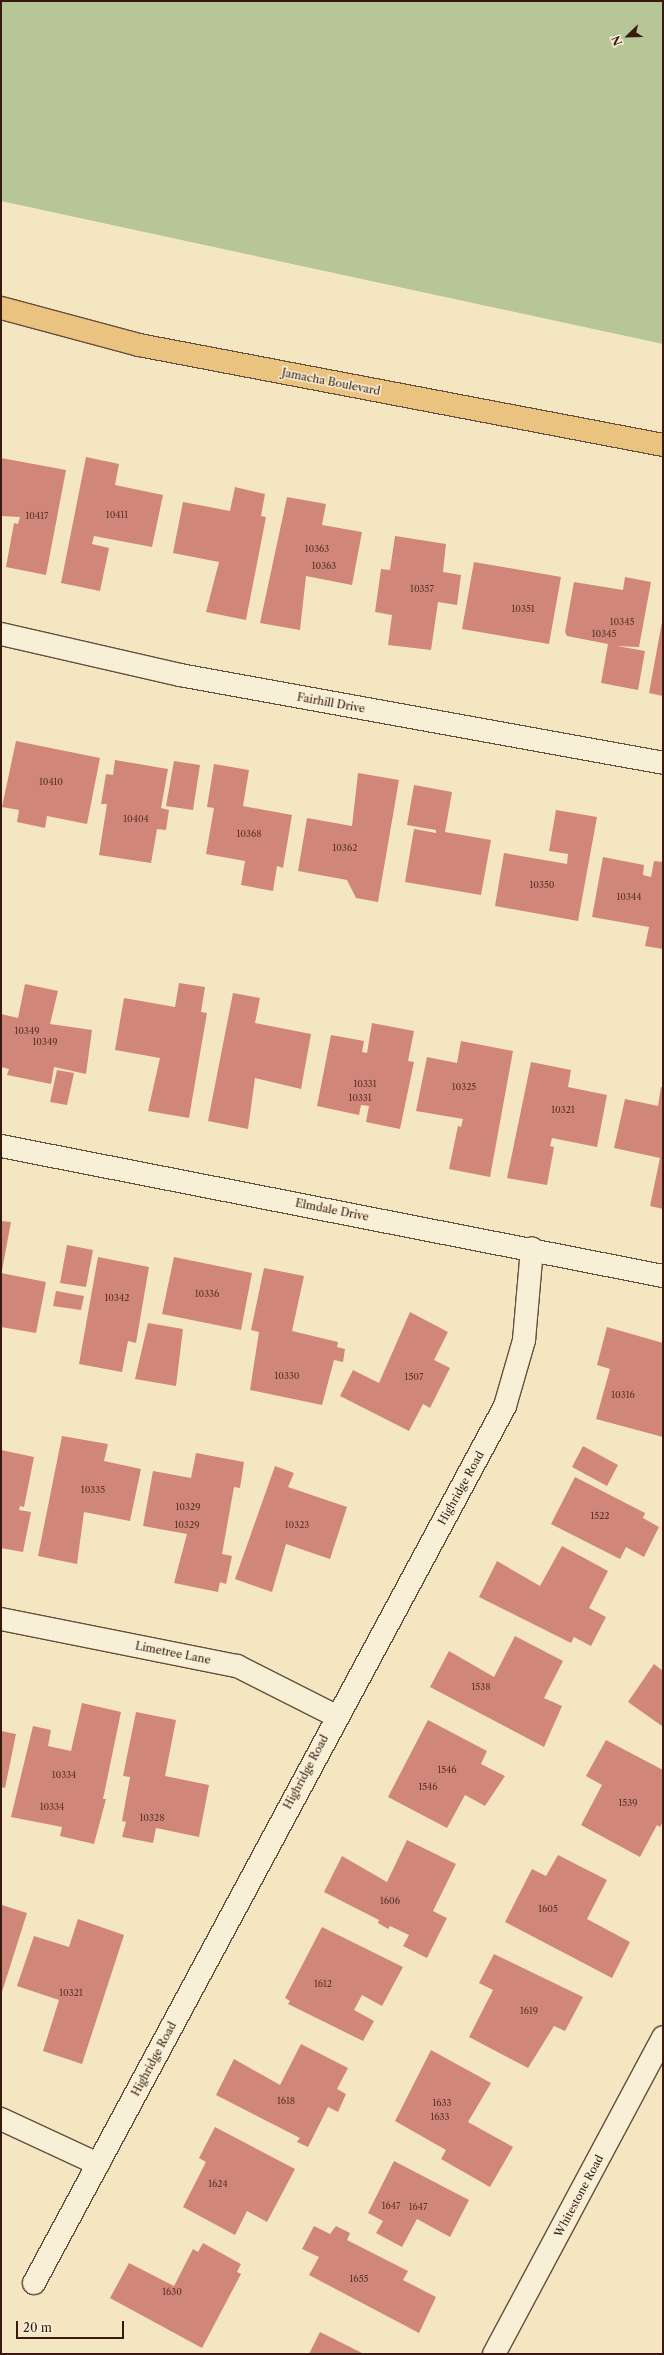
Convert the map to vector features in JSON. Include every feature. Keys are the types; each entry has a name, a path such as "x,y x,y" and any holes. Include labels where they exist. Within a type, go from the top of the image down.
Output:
{"main road":[{"name":"Jamacha Boulevard","path":"1,308 139,345 663,445"}],"street":[{"name":"Fairhill Drive","path":"1,634 180,675 663,763"},
{"name":"Elmdale Drive","path":"1,1146 532,1248 663,1276"},
{"name":"Highridge Road","path":"34,2282 336,1716 505,1406 524,1340 532,1248"},
{"name":"Limetree Lane","path":"1,1619 237,1666 336,1716"},
{"name":"Whitestone Road","path":"494,2354 663,2037"},
{"path":"1,2120 98,2164"}],"green space":[{"path":"1,1 663,1 663,344 1,201"}],"building":[{"path":"86,457 119,464 115,485 163,495 152,547 94,536 92,544 109,548 100,591 61,583"},
{"path":"1,458 66,470 46,575 6,567 14,523 18,524 20,517 1,516"},
{"path":"235,487 265,494 261,516 266,517 246,620 206,612 219,562 173,553 183,502 230,511"},
{"path":"287,497 326,504 322,525 362,532 352,585 306,576 300,630 260,623"},
{"path":"395,536 446,544 443,572 461,575 457,605 438,602 431,650 388,645 392,615 375,612 381,569 390,570"},
{"path":"474,562 561,577 549,644 462,629"},
{"path":"625,577 651,582 639,647 617,646 645,651 638,690 601,683 608,644 567,636 565,632 574,582 623,590"},
{"path":"663,622 663,696 649,693"},
{"path":"16,741 100,758 87,824 47,816 45,828 17,822 19,810 2,807"},
{"path":"115,760 168,769 161,808 169,810 166,830 157,829 151,863 99,855 107,804 101,804 106,774 113,775"},
{"path":"174,761 200,765 193,810 166,806"},
{"path":"214,764 249,770 243,806 292,815 283,868 277,866 273,891 241,885 245,861 206,854 214,808 207,807"},
{"path":"358,773 399,780 378,902 356,898 347,880 298,871 307,818 352,826"},
{"path":"414,785 452,792 445,832 491,840 481,895 405,882 414,829 436,833 436,830 407,825"},
{"path":"556,810 597,817 578,921 495,906 504,853 567,864 568,854 549,851"},
{"path":"603,857 644,865 643,875 651,877 654,861 663,862 663,949 645,946 649,927 592,917"},
{"path":"179,983 205,987 201,1012 207,1013 189,1118 148,1111 160,1058 115,1050 124,998 175,1007"},
{"path":"25,984 58,991 50,1024 92,1030 86,1074 54,1067 51,1084 7,1075 9,1069 1,1067 1,1014 18,1018"},
{"path":"233,993 260,998 255,1023 311,1034 301,1089 255,1078 248,1129 208,1121"},
{"path":"372,1023 414,1031 408,1061 414,1062 400,1129 366,1122 369,1106 361,1105 359,1115 317,1106 331,1035 364,1041 362,1052 367,1053"},
{"path":"461,1041 513,1051 490,1177 449,1169 458,1126 461,1127 463,1119 416,1111 427,1057 457,1063"},
{"path":"531,1062 571,1070 568,1087 607,1095 597,1147 552,1138 550,1146 554,1147 547,1185 507,1178"},
{"path":"57,1070 74,1073 67,1105 50,1102"},
{"path":"661,1087 663,1087 663,1209 650,1206 660,1158 614,1148 625,1099 658,1106"},
{"path":"1,1221 11,1222 2,1270 1,1270"},
{"path":"67,1245 93,1250 86,1287 60,1283"},
{"path":"98,1257 149,1267 136,1343 128,1341 122,1372 79,1364"},
{"path":"174,1257 252,1273 241,1330 162,1314"},
{"path":"264,1268 304,1276 292,1331 338,1342 337,1347 345,1349 343,1362 334,1360 322,1405 250,1390 259,1332 251,1330"},
{"path":"1,1273 46,1282 36,1333 1,1327"},
{"path":"56,1291 84,1296 81,1310 53,1306"},
{"path":"410,1312 448,1332 434,1360 450,1368 430,1408 423,1404 409,1431 340,1396 353,1370 379,1383"},
{"path":"148,1323 183,1329 176,1386 135,1379"},
{"path":"607,1327 663,1343 663,1437 596,1419 610,1369 597,1365"},
{"path":"62,1436 108,1444 104,1461 141,1469 130,1521 84,1512 77,1564 38,1556"},
{"path":"583,1446 618,1465 607,1486 572,1467"},
{"path":"1,1450 34,1457 24,1507 20,1506 19,1510 31,1512 23,1552 1,1548"},
{"path":"196,1453 244,1462 240,1488 234,1487 222,1554 232,1556 226,1584 220,1582 218,1592 174,1583 187,1534 143,1526 153,1471 191,1478"},
{"path":"275,1466 294,1473 288,1487 347,1507 330,1559 286,1544 272,1592 235,1579"},
{"path":"575,1477 645,1513 643,1518 659,1527 644,1557 626,1547 620,1559 551,1524"},
{"path":"562,1546 608,1571 589,1608 606,1617 591,1646 574,1637 571,1643 479,1597 497,1561 540,1586"},
{"path":"515,1636 563,1661 544,1698 562,1706 544,1747 430,1687 449,1651 494,1677"},
{"path":"654,1664 663,1671 662,1726 628,1702"},
{"path":"82,1703 121,1712 103,1799 106,1799 94,1844 60,1836 62,1827 11,1817 33,1726 51,1730 48,1746 71,1751"},
{"path":"136,1712 176,1720 165,1776 209,1785 199,1837 156,1828 153,1843 122,1837 126,1822 122,1821 130,1777 123,1776"},
{"path":"428,1720 487,1751 481,1764 505,1776 485,1806 465,1795 447,1828 388,1797"},
{"path":"1,1731 16,1734 5,1788 1,1787"},
{"path":"606,1740 663,1770 663,1821 660,1827 657,1825 640,1857 581,1825 602,1785 586,1776"},
{"path":"407,1840 456,1864 433,1911 447,1918 427,1958 403,1946 409,1935 390,1926 388,1929 378,1923 379,1920 324,1892 342,1856 387,1882"},
{"path":"558,1855 607,1880 587,1919 630,1942 612,1978 505,1922 532,1869 546,1876"},
{"path":"2,1905 27,1913 1,1995 1,1907"},
{"path":"78,1919 124,1935 82,2064 43,2051 59,2000 17,1986 34,1936 69,1947"},
{"path":"322,1927 403,1967 382,2006 362,1995 354,2010 374,2021 363,2041 288,2004 290,2001 285,1998"},
{"path":"494,1954 583,1997 565,2031 554,2026 528,2068 469,2037 493,1990 479,1983"},
{"path":"301,2044 348,2068 337,2089 346,2094 338,2112 328,2107 308,2147 297,2142 300,2138 216,2095 234,2059 280,2085"},
{"path":"431,2050 491,2083 468,2122 513,2147 490,2187 441,2159 446,2150 395,2121"},
{"path":"215,2127 295,2169 267,2222 247,2211 235,2235 183,2207 206,2162 199,2158"},
{"path":"394,2161 469,2200 450,2237 417,2219 402,2247 376,2233 383,2221 368,2213"},
{"path":"314,2226 330,2234 336,2226 350,2233 347,2240 408,2271 403,2280 436,2297 419,2333 309,2275 319,2257 302,2249"},
{"path":"203,2243 241,2264 237,2272 241,2274 202,2348 110,2298 129,2263 174,2286 193,2249 198,2252"},
{"path":"320,2332 364,2354 309,2354"}]}
